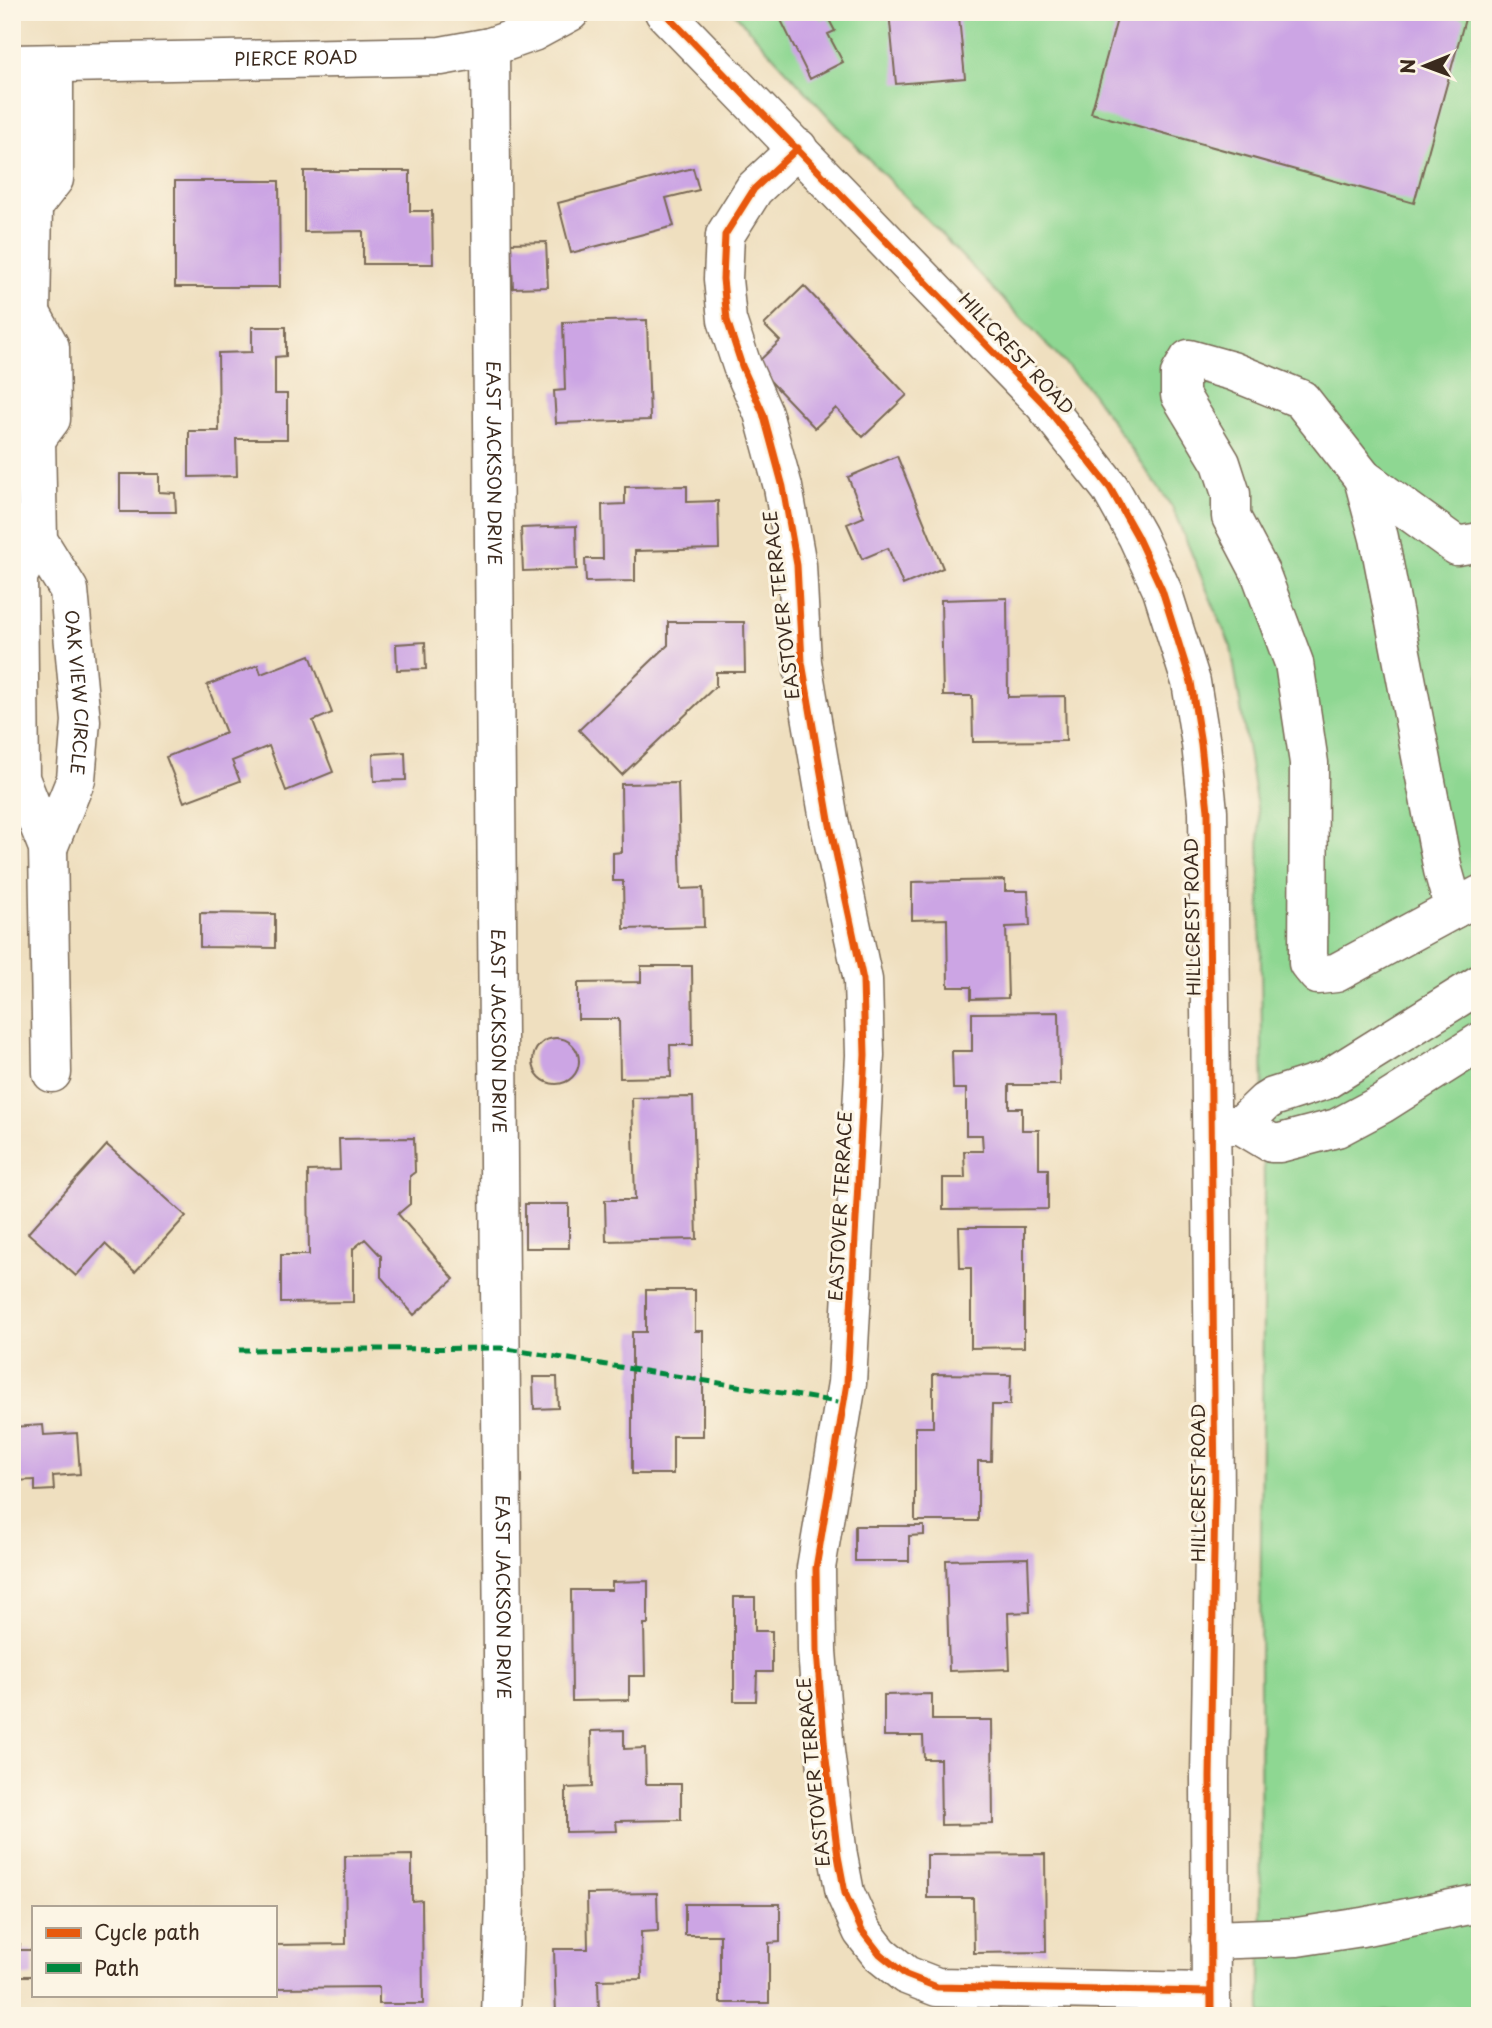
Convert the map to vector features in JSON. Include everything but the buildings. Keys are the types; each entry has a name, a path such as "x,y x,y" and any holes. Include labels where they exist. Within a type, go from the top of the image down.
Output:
{"street":[{"name":"PIERCE ROAD","path":"28,64 441,56 489,47 533,32 569,12"},
{"name":"HILLCREST ROAD","path":"664,12 1044,404 1110,488 1137,536 1162,590 1191,682 1208,811 1226,1125 1215,1494 1210,1777 1210,2004"},
{"name":"EAST JACKSON DRIVE","path":"489,47 505,1903 501,2016"},
{"path":"28,64 54,179 33,206 31,313 50,346 51,419 36,439 38,540"},
{"name":"EASTOVER TERRACE","path":"798,148 754,189 725,235 723,279 727,320 742,366 762,413 783,488 797,565 802,662 829,820 863,980 864,1055 847,1383 816,1568 817,1651 825,1751 845,1893 862,1931 880,1954 906,1975 937,1987 1210,2004"},
{"path":"1363,478 1380,538 1443,870 1467,902 1336,973 1318,975 1308,963 1309,763 1294,663 1260,572 1231,517 1231,494 1221,463 1180,396 1180,374 1189,359 1232,371 1301,399 1363,478 1457,547 1480,541"},
{"name":"OAK VIEW CIRCLE","path":"48,848 76,779 81,721 69,590 38,540 18,576 20,778 48,848 52,1073"},
{"path":"1226,1125 1273,1097 1326,1080 1480,984"},
{"path":"1226,1125 1271,1143 1337,1128 1382,1104 1480,1042"},
{"path":"1210,1940 1297,1937 1480,1903"}],"green space":[{"path":"733,12 1480,12 1480,2010 1261,2014 1260,1660 1264,1185 1259,820 1231,647 1172,507 1090,390 843,132"}],"marked path":[{"path":"239,1350 501,1348 844,1403"}],"cycle path":[{"path":"664,12 1044,404 1110,488 1137,536 1162,590 1191,682 1208,811 1215,1494 1210,1777 1211,2016"},
{"path":"798,148 754,189 725,235 723,279 727,320 742,366 763,413 783,487 797,565 802,662 829,820 863,980 865,1055 847,1383 816,1568 817,1651 825,1751 845,1893 862,1931 880,1954 906,1975 937,1987 1210,1992"}]}
